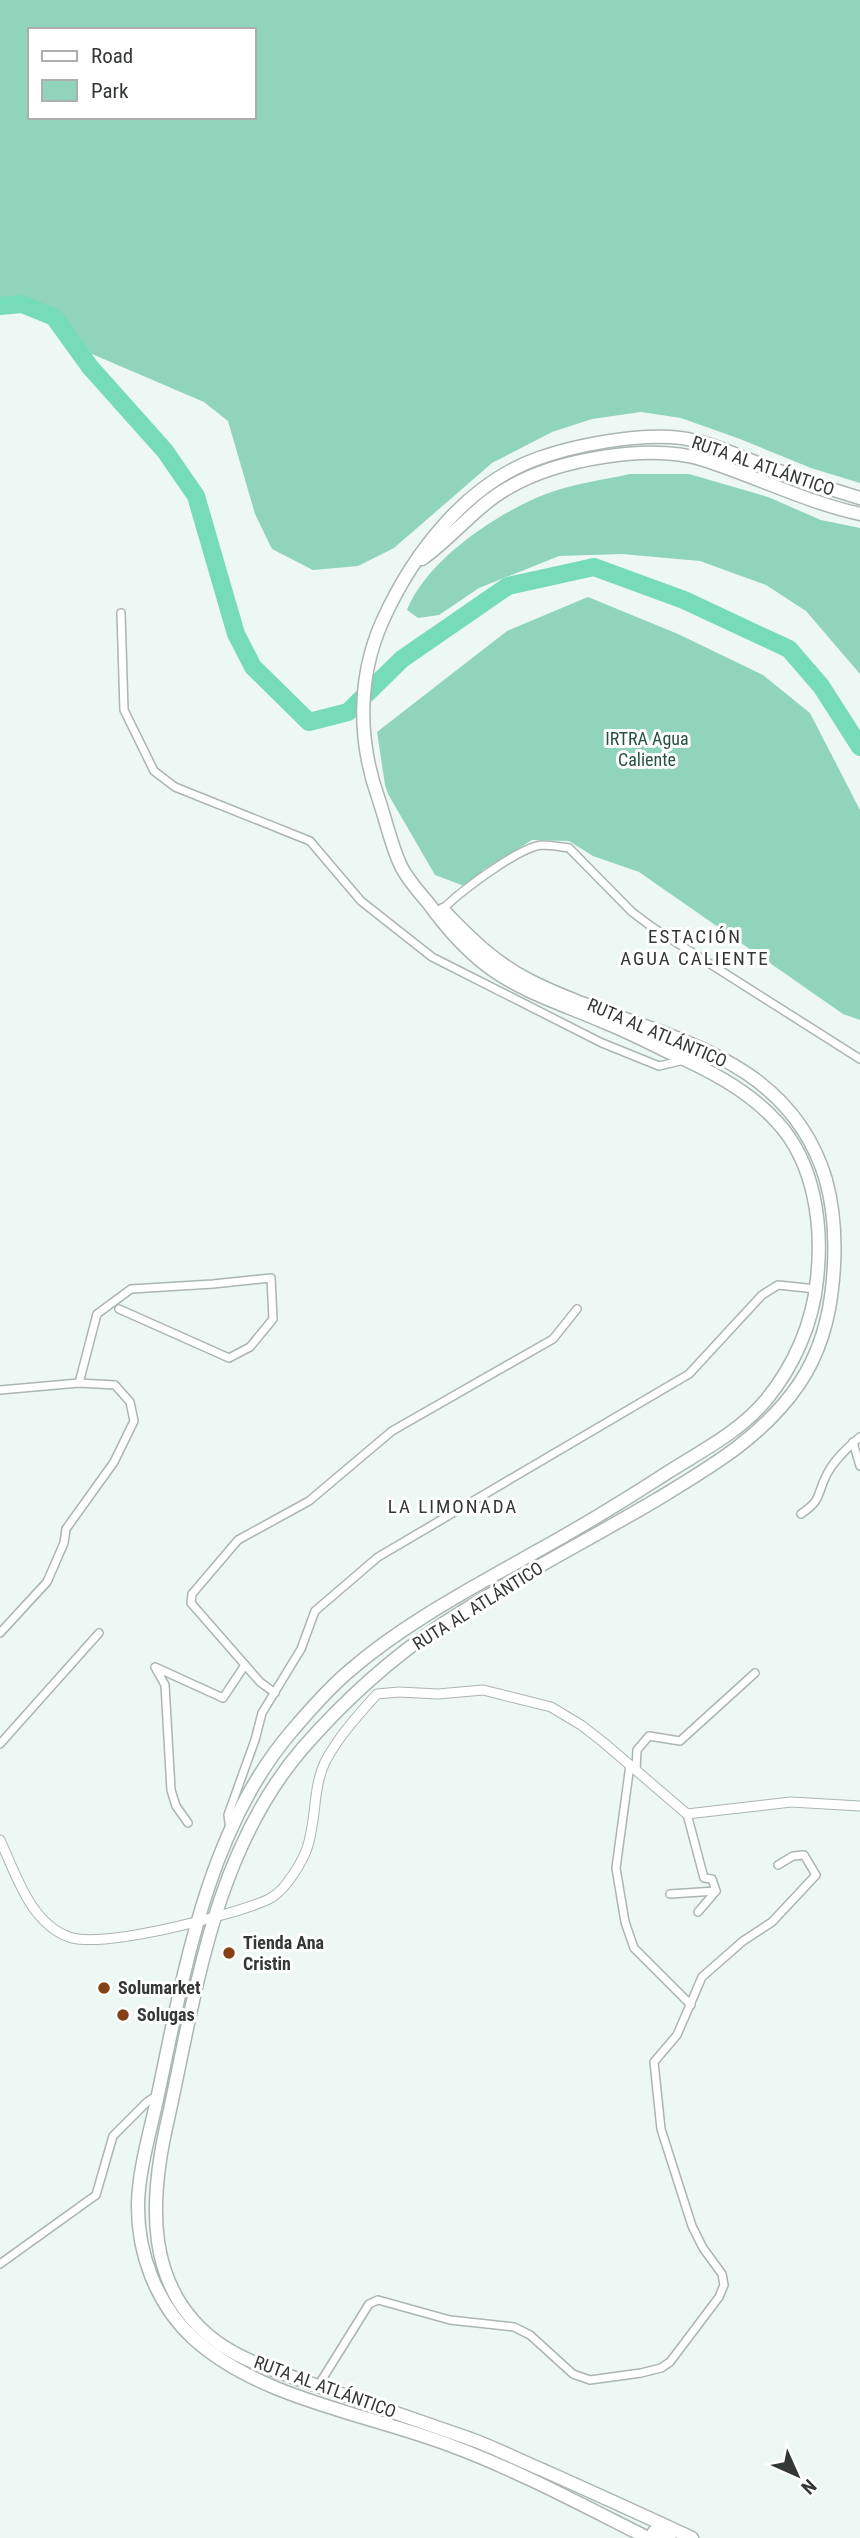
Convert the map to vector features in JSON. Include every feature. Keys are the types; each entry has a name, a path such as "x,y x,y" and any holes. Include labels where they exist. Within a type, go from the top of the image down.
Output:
{"highway":[{"name":"RUTA AL ATLÁNTICO","path":"648,2538 455,2446 267,2385 218,2359 187,2333 171,2315 157,2289 140,2233 138,2197 197,1922 230,1832 254,1785 285,1739 347,1672 429,1613 623,1501 743,1424 768,1398 796,1355 813,1310 818,1225 810,1181 800,1156 783,1128 751,1098 719,1076 523,988 486,965 399,862 366,751 362,712 365,677 372,648 383,621 399,588 415,564 456,513 498,475 532,460 569,449 671,437 705,443 822,487 860,498"},
{"name":"RUTA AL ATLÁNTICO","path":"415,564 442,545 485,503 509,487 553,469 610,456 673,454 702,459 826,506 860,514"},
{"name":"RUTA AL ATLÁNTICO","path":"440,912 495,960 532,982 645,1024 715,1055 745,1071 773,1093 810,1142 825,1178 835,1221 835,1265 831,1302 812,1361 798,1385 769,1422 721,1461 440,1626 393,1661 359,1692 307,1744 284,1772 263,1804 236,1856 213,1917 161,2149 155,2193 155,2234 172,2290 200,2326 221,2344 265,2367 474,2440 692,2538"},
{"path":"658,2538 654,2532 657,2529 676,2538"}],"street":[{"path":"121,613 124,710 154,771 176,787 310,841 361,901 432,957 602,1043 659,1066 685,1059"},
{"path":"440,912 518,853 540,845 569,848 632,912 652,927 860,1059"},
{"path":"79,1383 97,1314 131,1289 271,1278 272,1319 250,1347 229,1358 118,1309"},
{"path":"230,1832 228,1815 262,1713 301,1649 315,1611 378,1557 689,1374 762,1295 778,1285 816,1289"},
{"path":"275,1693 260,1682 191,1603 192,1594 238,1540 309,1501 392,1432 553,1339 577,1309"},
{"path":"0,1390 79,1383 115,1385 130,1402 135,1421 114,1462 66,1529 64,1543 47,1582 0,1633"},
{"path":"857,1440 860,1466"},
{"path":"801,1514 816,1504 827,1475 844,1450 857,1440"},
{"path":"0,1744 99,1633"},
{"path":"188,1823 176,1806 171,1790 165,1685 155,1667 223,1698 245,1665"},
{"path":"691,2005 635,1948 625,1922 616,1868 633,1767 637,1750 649,1736 680,1741 755,1673"},
{"path":"0,1840 29,1903 45,1922 69,1937 91,1941 197,1922 270,1899 286,1885 306,1850 324,1763 350,1725 377,1694 438,1694 482,1690 551,1707 581,1725 633,1767 687,1814 704,1878 712,1880 716,1891"},
{"path":"687,1814 791,1802 860,1806"},
{"path":"318,2386 369,2304 378,2300 450,2320 514,2327 530,2335 573,2374 590,2380 641,2373 661,2368 670,2362 719,2297 723,2285 722,2274 703,2248 692,2226 661,2129 654,2062 677,2035 702,1977 743,1941 772,1922 816,1875 804,1854 793,1856 778,1865"},
{"path":"670,1894 716,1891"},
{"path":"698,1912 716,1891"},
{"path":"0,2264 96,2195 113,2136 147,2102 158,2095"}],"green space":[{"path":"0,0 860,0 860,483 811,468 681,418 641,412 592,419 552,432 492,463 394,548 358,566 313,570 272,549 255,514 228,421 204,402 85,351 61,328 25,305 0,300"},
{"path":"630,474 689,474 768,497 821,520 860,528 860,674 806,611 766,585 700,561 622,554 559,556 479,588 439,615 418,618 407,610 430,573 447,556 506,513 546,494"},
{"name":"IRTRA Agua Caliente","path":"588,597 678,634 763,675 810,713 860,810 860,1020 843,1014 639,872 593,856 569,841 532,840 483,870 467,887 435,875 388,794 377,732 507,631"}],"waterway":[{"path":"0,306 22,304 54,317 90,367 165,451 196,496 236,634 253,667 309,722 348,712 402,659 508,586 594,567 684,600 789,649 821,686 860,747"}],"place":[{"name":"Tienda Ana Cristin","path":"229,1953"},
{"name":"Solumarket","path":"104,1988"},
{"name":"Solugas","path":"123,2015"}],"district":[{"name":"ESTACIÓN AGUA CALIENTE","path":"695,947"},
{"name":"LA LIMONADA","path":"453,1506"}]}
